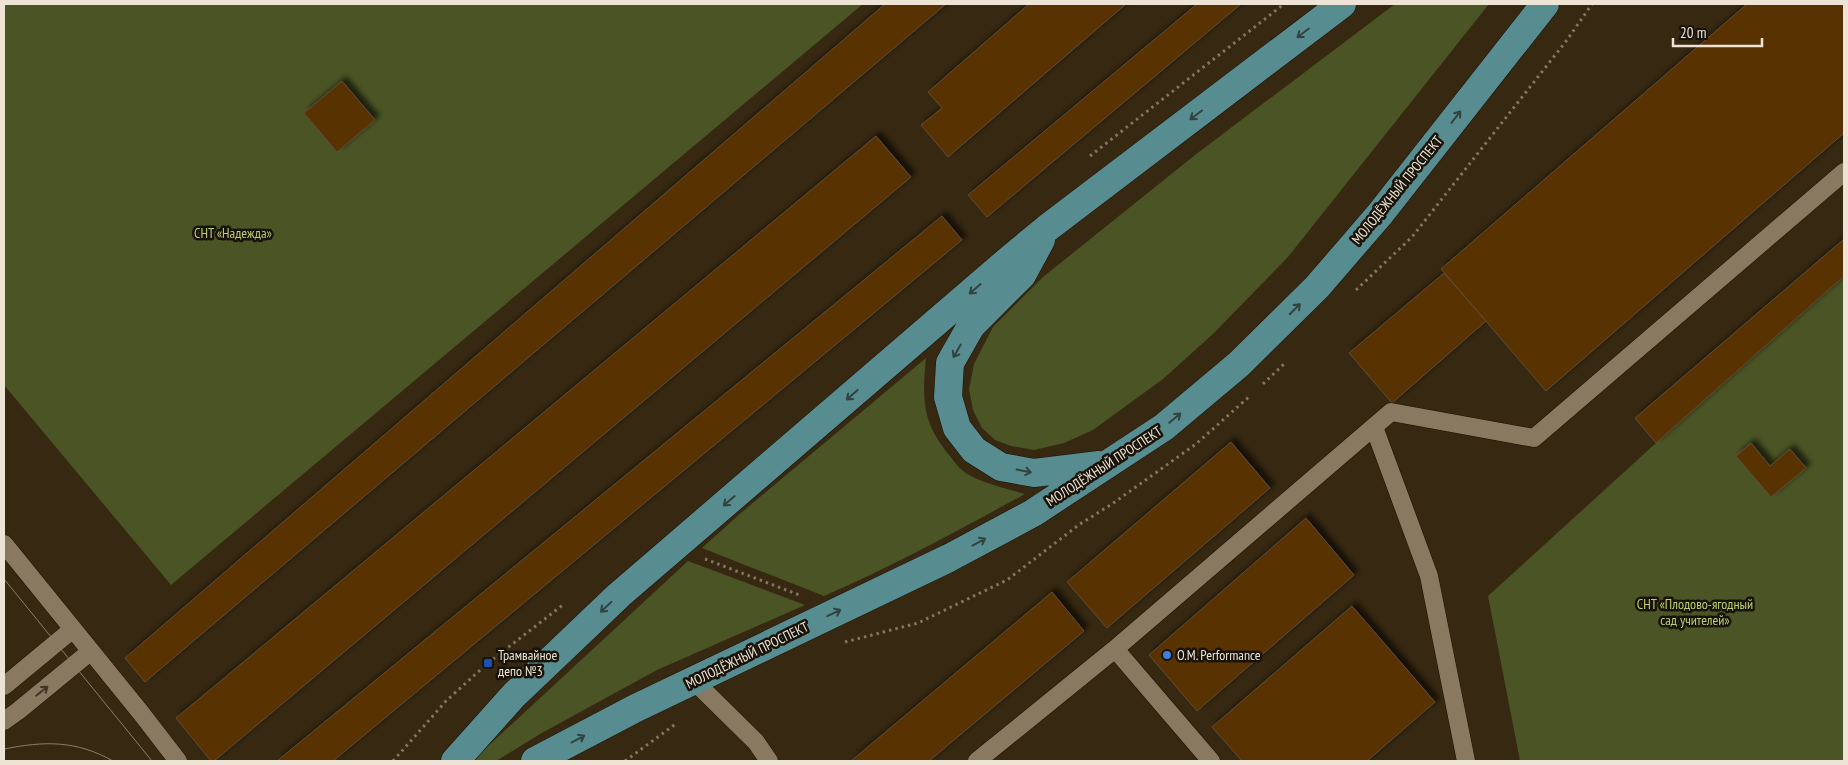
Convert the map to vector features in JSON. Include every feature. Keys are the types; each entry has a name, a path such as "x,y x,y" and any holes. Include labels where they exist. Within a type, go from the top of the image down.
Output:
{"main road":[{"path":"455,761 514,695 619,595 1046,228 1342,4"},
{"name":"МОЛОДЁЖНЫЙ ПРОСПЕКТ","path":"535,761 636,708 949,558 1034,513 1164,427 1239,364 1317,287 1380,214 1545,4"},
{"path":"1046,228 1022,276 971,326 950,363 948,397 957,428 974,450 1001,467 1034,473 1106,465"}],"lane":[{"path":"977,761 1114,649 1391,412 1534,438 1844,172"},
{"path":"1374,427 1429,576 1466,761"},
{"path":"4,544 178,761"},
{"path":"4,686 73,629"},
{"path":"1114,649 1211,761"},
{"path":"4,721 91,651"},
{"path":"693,680 756,742 769,761"}],"path":[{"path":"704,558 805,597"}],"green space":[{"name":"СНТ «Надежда»","path":"4,4 863,4 171,585 4,385"},
{"path":"1395,4 1489,4 1288,257 1214,333 1163,379 1093,430 1064,443 1034,450 1011,446 995,440 982,428 973,410 969,389 974,364 993,327 1043,277 1195,155"},
{"name":"СНТ «Плодово-ягодный сад учителей»","path":"1844,276 1844,761 1520,761 1488,596"},
{"path":"926,358 924,398 926,410 934,433 941,444 959,468 969,475 993,485 1025,494 901,560 824,596 702,548 742,512"},
{"path":"688,561 805,605 657,670 540,734 496,761 472,761"}],"building":[{"path":"885,4 946,4 145,682 125,658"},
{"path":"1029,4 1126,4 948,157 921,125 942,108 928,92"},
{"path":"1197,4 1241,4 987,217 968,195"},
{"path":"1747,4 1844,4 1844,133 1546,391 1441,269"},
{"path":"342,81 375,120 337,152 304,113"},
{"path":"876,136 911,177 214,761 211,761 176,718"},
{"path":"942,216 962,240 333,761 277,761"},
{"path":"1844,239 1844,276 1656,443 1635,418"},
{"path":"1444,273 1486,321 1392,403 1349,353"},
{"path":"1231,442 1270,488 1107,628 1067,582"},
{"path":"1751,443 1770,466 1790,449 1806,468 1771,497 1736,456"},
{"path":"1306,518 1354,575 1197,711 1149,655"},
{"path":"1052,592 1084,631 929,761 851,761"},
{"path":"1352,606 1435,702 1367,761 1242,761 1212,727"}],"tram line":[{"path":"4,579 152,761"},
{"path":"4,749 60,744 86,749 113,761"}],"place":[{"name":"O.M. Performance","path":"1167,655"},
{"name":"Трамвайное депо №3","path":"488,663"}]}
